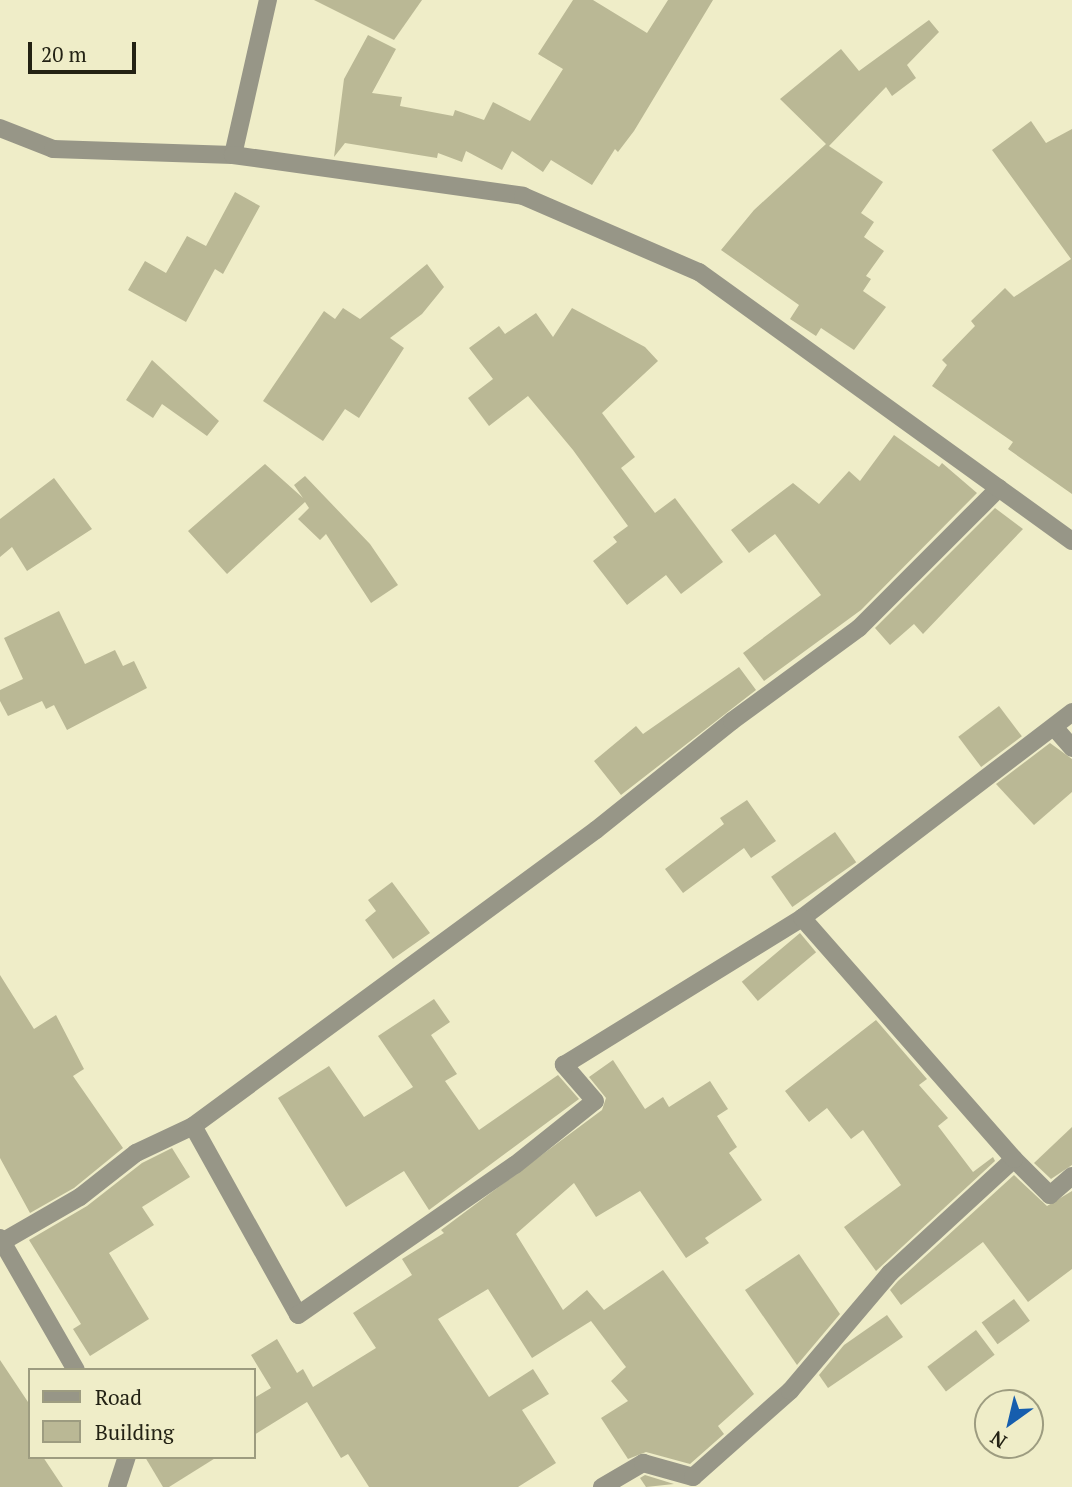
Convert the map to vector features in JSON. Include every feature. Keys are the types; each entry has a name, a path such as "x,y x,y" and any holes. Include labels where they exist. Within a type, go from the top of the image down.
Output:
{"street":[{"path":"233,155 268,0"},
{"path":"0,128 53,149 233,155 523,196 699,272 1072,541"},
{"path":"75,1368 6,1264 1,1240 80,1197 136,1153 193,1126 596,830 732,721 859,628 999,488"},
{"path":"193,1126 298,1315 515,1166 595,1101 564,1065 802,918 1072,712"},
{"path":"1054,727 1072,748"},
{"path":"802,918 1014,1159 1050,1195 1072,1176"},
{"path":"602,1487 643,1463 693,1477 790,1391 890,1273 1014,1159"},
{"path":"117,1487 126,1459"}],"building":[{"path":"314,0 422,0 394,40"},
{"path":"573,0 593,0 647,33 668,0 713,0 634,131 618,152 615,149 592,185 551,160 543,172 512,151 502,170 466,151 462,162 438,153 437,158 345,143 334,157 344,79 368,35 396,49 372,93 402,97 400,106 453,116 455,110 484,120 493,102 530,121 563,69 538,54"},
{"path":"929,20 939,32 907,65 916,78 892,96 886,87 829,146 883,182 861,213 874,222 864,237 884,251 866,276 871,279 863,291 886,307 854,350 821,328 816,336 790,319 799,305 721,250 754,210 826,144 780,99 841,49 859,71"},
{"path":"1031,121 1046,143 1072,129 1072,494 1008,449 1013,442 932,386 947,365 942,360 975,326 971,321 1005,288 1014,297 1071,259 992,150"},
{"path":"235,192 260,206 223,274 215,269 186,322 128,290 145,261 166,273 187,236 206,246"},
{"path":"427,264 444,287 422,314 390,338 404,348 359,418 345,409 323,441 263,401 324,311 335,319 343,308 360,319"},
{"path":"572,308 645,347 658,361 602,413 635,457 621,468 655,513 675,498 723,562 681,594 666,575 627,605 593,561 617,542 613,537 628,526 573,450 528,396 489,426 468,398 493,379 469,348 499,326 505,334 536,313 553,337"},
{"path":"152,360 219,421 207,436 162,404 153,418 126,400"},
{"path":"894,435 939,467 942,463 977,493 861,610 764,681 743,653 821,595 775,534 749,553 731,530 793,483 819,504 849,471 860,481"},
{"path":"265,464 303,498 294,485 305,476 370,544 398,585 371,603 326,534 320,540 298,519 309,508 305,502 227,574 188,531"},
{"path":"54,478 92,529 27,571 12,547 0,557 0,519"},
{"path":"995,508 1023,529 923,634 914,624 890,645 875,628"},
{"path":"59,611 85,664 115,650 123,666 134,661 147,688 67,730 54,705 46,709 42,701 8,716 0,701 0,690 23,679 4,638"},
{"path":"739,667 756,690 621,795 594,761 636,726 643,734"},
{"path":"999,706 1022,736 981,767 958,737"},
{"path":"1050,743 1072,759 1072,792 1034,825 996,784"},
{"path":"747,800 776,841 751,858 744,848 683,893 665,869 724,824 720,818"},
{"path":"835,832 856,862 792,907 771,877"},
{"path":"392,882 430,933 393,959 365,920 376,911 368,900"},
{"path":"800,933 816,952 758,1001 742,982"},
{"path":"0,975 34,1029 56,1015 84,1069 73,1076 123,1148 74,1188 30,1213 0,1158"},
{"path":"434,999 450,1022 431,1035 457,1074 445,1081 479,1130 558,1075 579,1099 429,1210 404,1171 346,1207 278,1098 329,1066 364,1117 413,1087 378,1036"},
{"path":"876,1020 927,1079 919,1085 948,1118 938,1126 973,1172 993,1157 995,1161 876,1271 844,1227 901,1185 863,1130 851,1139 827,1108 809,1122 785,1091"},
{"path":"613,1060 645,1109 663,1097 669,1107 710,1081 728,1109 717,1116 737,1147 729,1153 762,1200 705,1238 709,1243 686,1258 640,1191 596,1217 574,1183 516,1234 563,1310 587,1290 604,1310 663,1270 754,1394 718,1426 724,1434 690,1464 646,1452 628,1459 601,1418 628,1401 611,1381 626,1367 591,1321 532,1358 488,1289 438,1319 489,1397 533,1369 549,1394 522,1410 556,1463 518,1487 369,1487 348,1454 341,1458 307,1402 256,1434 256,1397 271,1388 251,1355 277,1339 297,1373 303,1369 313,1387 376,1348 353,1313 412,1275 402,1259 444,1233 441,1230 602,1110 606,1098 589,1077"},
{"path":"1072,1127 1072,1165 1051,1179 1034,1163"},
{"path":"172,1148 190,1177 142,1207 154,1225 109,1253 149,1319 90,1356 73,1329 81,1324 29,1240 87,1206 142,1163"},
{"path":"1014,1175 1047,1206 1072,1191 1072,1269 1028,1302 983,1242 901,1305 890,1290"},
{"path":"799,1254 840,1314 797,1365 745,1290"},
{"path":"1014,1299 1030,1321 998,1344 982,1323"},
{"path":"887,1315 903,1337 828,1388 819,1375 844,1345"},
{"path":"976,1330 995,1355 946,1391 927,1367"},
{"path":"0,1360 28,1402 28,1459 44,1459 63,1487 0,1487"},
{"path":"146,1459 214,1459 169,1487 163,1487"},
{"path":"645,1475 674,1484 646,1487 640,1478"}]}
